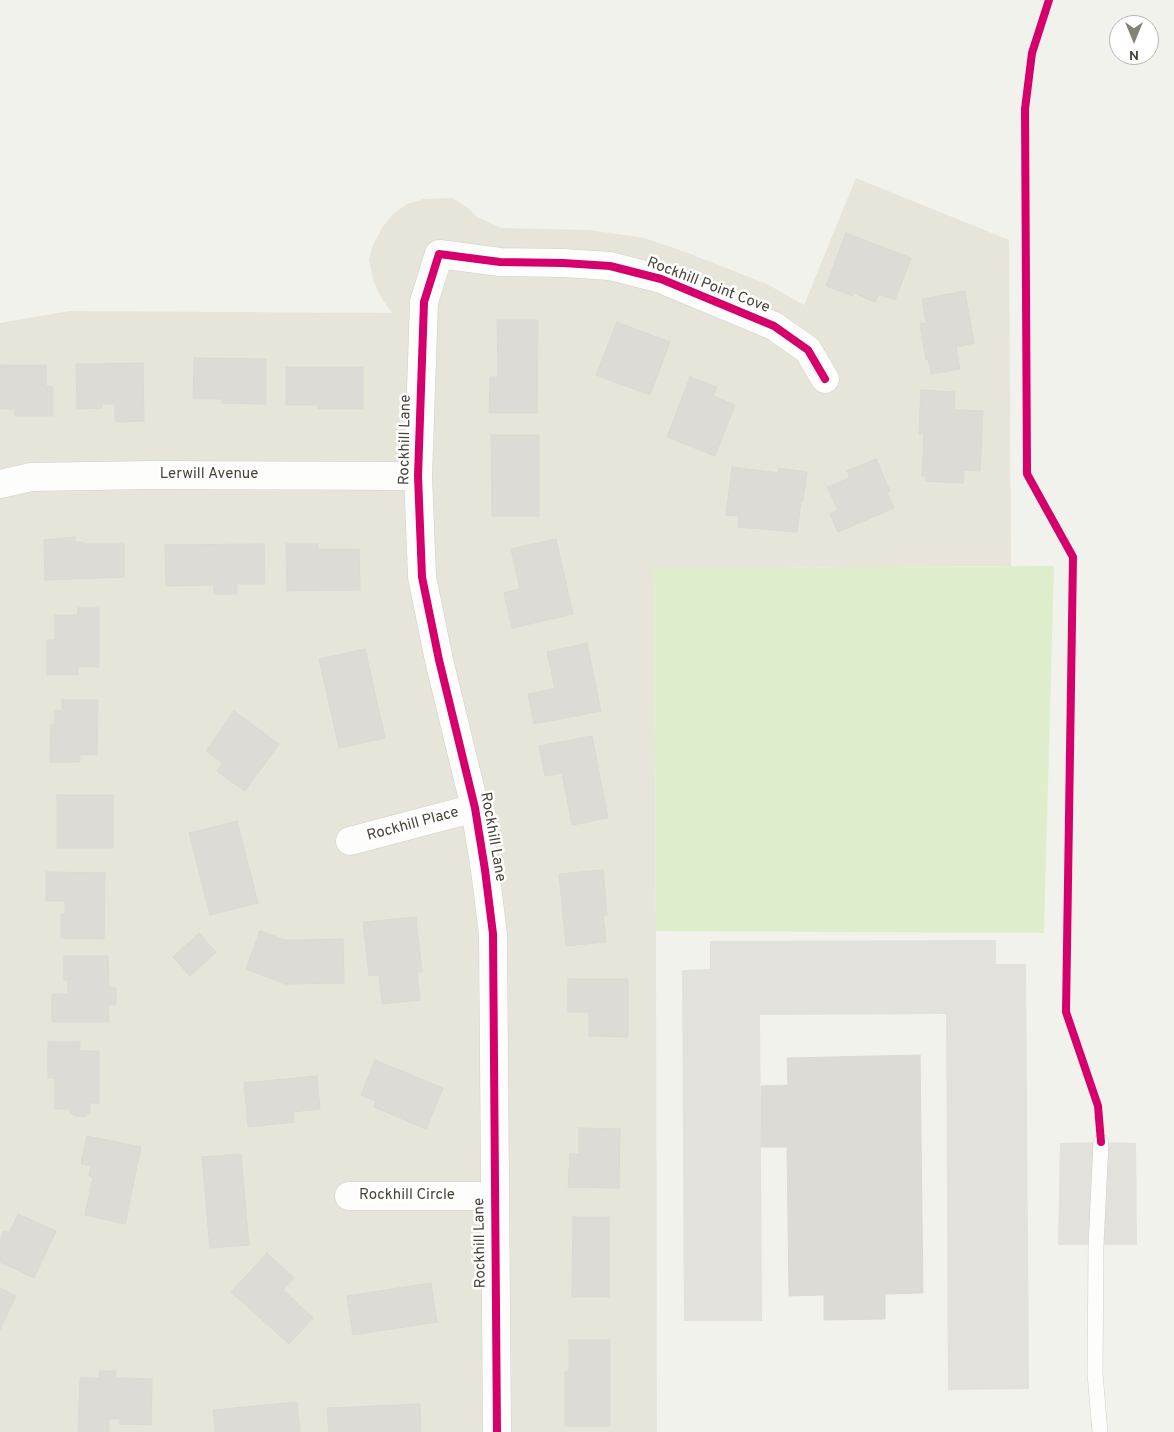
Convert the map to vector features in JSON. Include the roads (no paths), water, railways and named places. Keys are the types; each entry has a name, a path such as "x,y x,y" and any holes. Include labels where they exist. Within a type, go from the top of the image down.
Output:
{"street":[{"name":"Rockhill Point Cove","path":"439,254 500,262 563,262 610,266 661,279 774,326 808,350 825,379"},
{"name":"Rockhill Lane","path":"439,254 424,302 418,476 422,577 439,660 475,808 493,934 497,1432"},
{"name":"Lerwill Avenue","path":"0,484 32,477 151,475 418,476"},
{"name":"Rockhill Place","path":"350,841 475,808"},
{"name":"Rockhill Circle","path":"349,1196 494,1196"}],"lane":[{"path":"1100,1432 1095,1374 1096,1275 1101,1142"}]}
